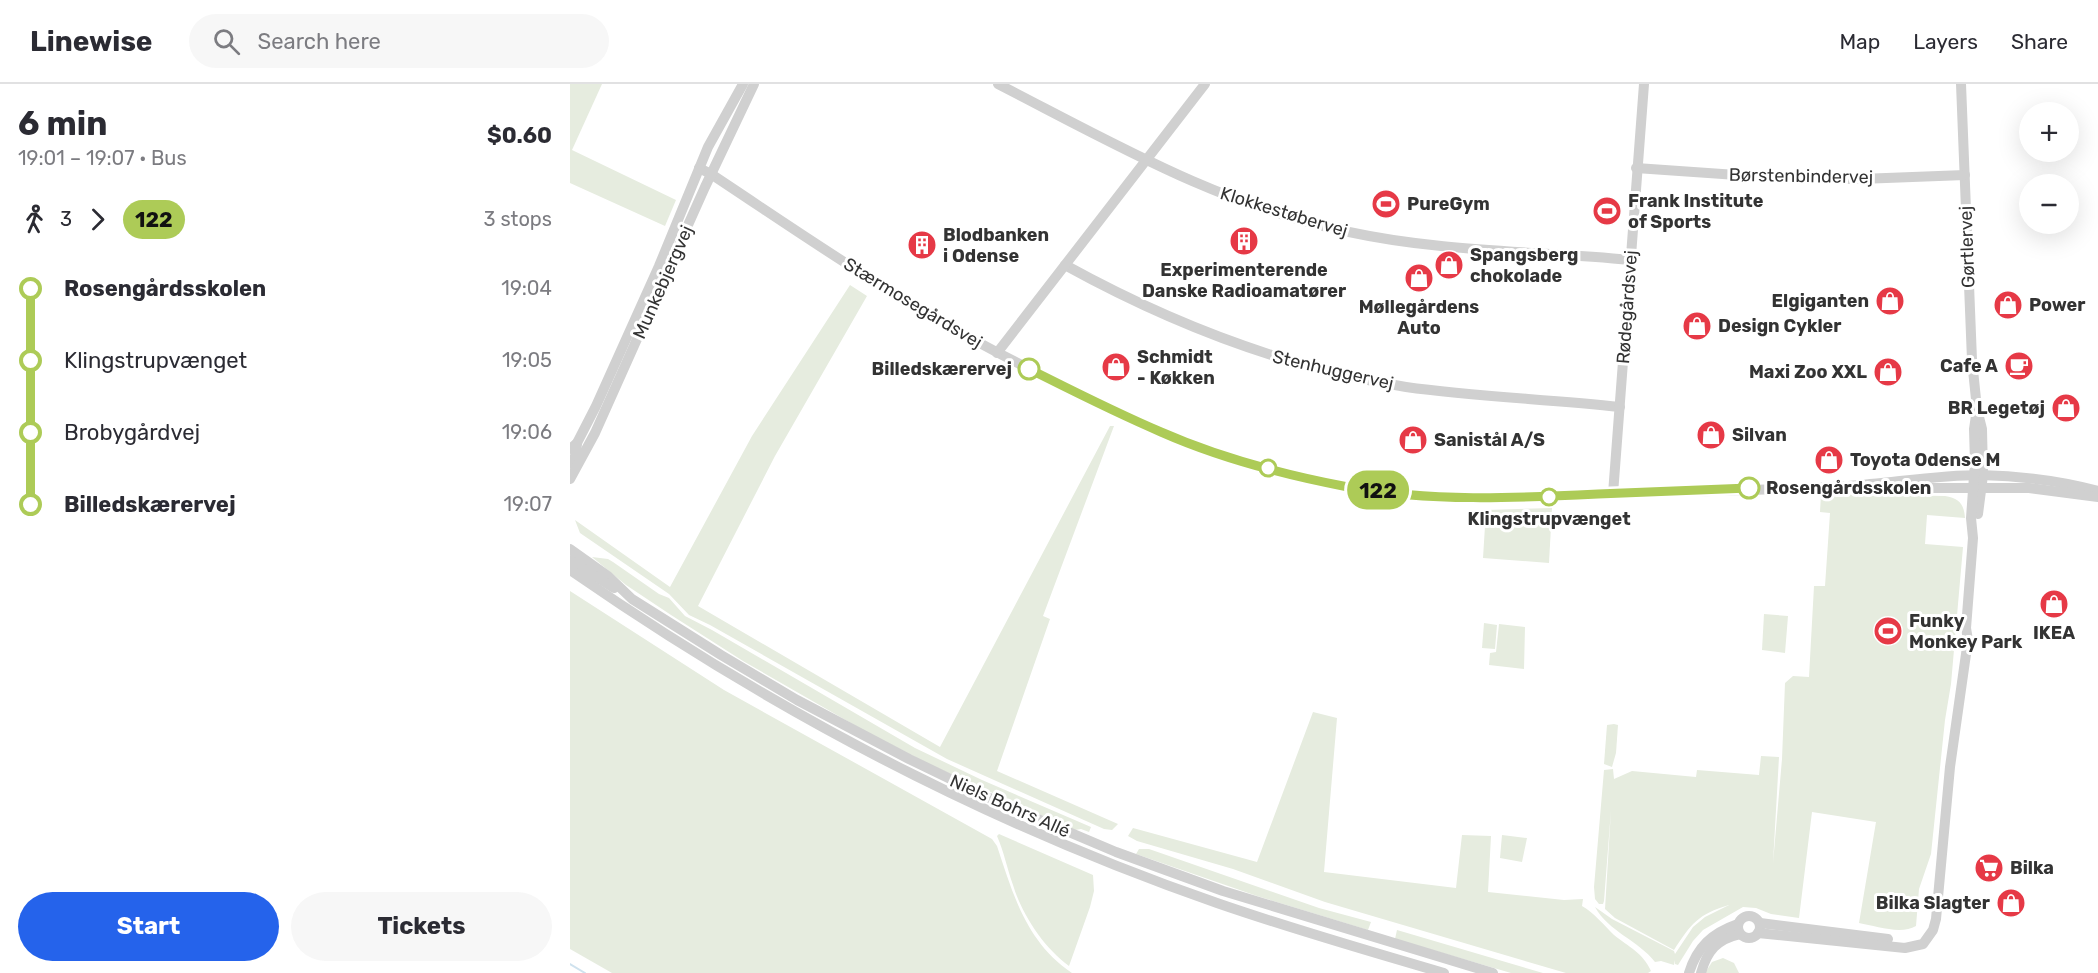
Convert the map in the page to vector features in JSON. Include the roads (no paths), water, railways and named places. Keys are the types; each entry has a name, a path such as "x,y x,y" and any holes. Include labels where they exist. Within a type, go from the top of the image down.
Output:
{"street":[{"name":"Munkebjergvej","path":"570,464 576,455 574,446 596,406 659,266 699,168 742,84"},
{"name":"Munkebjergvej","path":"570,479 595,433 711,174 754,84"},
{"name":"Klokkestøbervej","path":"998,84 1146,161 1246,203 1293,218 1351,233 1437,245 1630,260"},
{"path":"998,353 1205,84"},
{"name":"Rødegårdsvej","path":"1613,494 1644,84"},
{"name":"Gørtlervej","path":"1950,767 1968,640 1966,628 1973,538 1976,530 1982,429 1977,409 1971,342 1961,84"},
{"path":"711,174 706,168 722,133 726,117"},
{"name":"Stærmosegårdsvej","path":"699,168 914,306 1095,403 1162,433 1249,463 1301,477 1351,487 1420,495 1463,497 1978,483 2061,483 2098,491"},
{"name":"Børstenbindervej","path":"1636,168 1791,178 1854,179 1965,175"},
{"name":"Stenhuggervej","path":"1065,265 1163,315 1233,343 1311,367 1406,387 1620,407"},
{"name":"Stærmosegårdsvej","path":"1846,486 1890,488 1978,483 2098,497"},
{"name":"Niels Bohrs Allé","path":"570,549 608,576 632,599 797,700 909,759 998,802 1116,852 1223,891 1493,973"},
{"path":"570,560 632,599"},
{"name":"Niels Bohrs Allé","path":"570,570 643,620 792,712 988,812 1215,903 1300,931 1444,973"},
{"name":"Gørtlervej","path":"1950,767 1949,726 1961,638 1966,628"},
{"path":"1759,928 1905,948 1923,944 1933,930 1936,919 1950,767"},
{"path":"1701,973 1706,958 1718,942 1739,929 1742,917 1750,915 1755,917 1759,928"},
{"path":"1689,973 1706,941 1723,929 1739,929 1749,938 1759,928"}],"waterway":[{"path":"570,964 585,973"}],"place":[{"name":"PureGym","path":"1386,204"},
{"name":"Frank Institute of Sports","path":"1607,211"},
{"name":"Experimenterende Danske Radioamatører","path":"1244,241"},
{"name":"Blodbanken i Odense","path":"922,245"},
{"name":"Spangsberg chokolade","path":"1449,265"},
{"name":"Møllegårdens Auto","path":"1419,278"},
{"name":"Elgiganten","path":"1890,301"},
{"name":"Power","path":"2008,305"},
{"name":"Design Cykler","path":"1697,326"},
{"name":"Cafe A","path":"2019,366"},
{"name":"Schmidt - Køkken","path":"1116,367"},
{"name":"Billedskærervej","path":"1029,369"},
{"name":"Maxi Zoo XXL","path":"1888,372"},
{"name":"BR Legetøj","path":"2066,408"},
{"name":"Silvan","path":"1711,435"},
{"name":"Sanistål A/S","path":"1413,440"},
{"name":"Toyota Odense M","path":"1829,460"},
{"name":"Rosengårdsskolen","path":"1749,488"},
{"name":"Klingstrupvænget","path":"1549,497"},
{"name":"IKEA","path":"2054,604"},
{"name":"Funky Monkey Park","path":"1888,631"},
{"name":"Bilka","path":"1989,868"},
{"name":"Bilka Slagter","path":"2011,903"}]}
